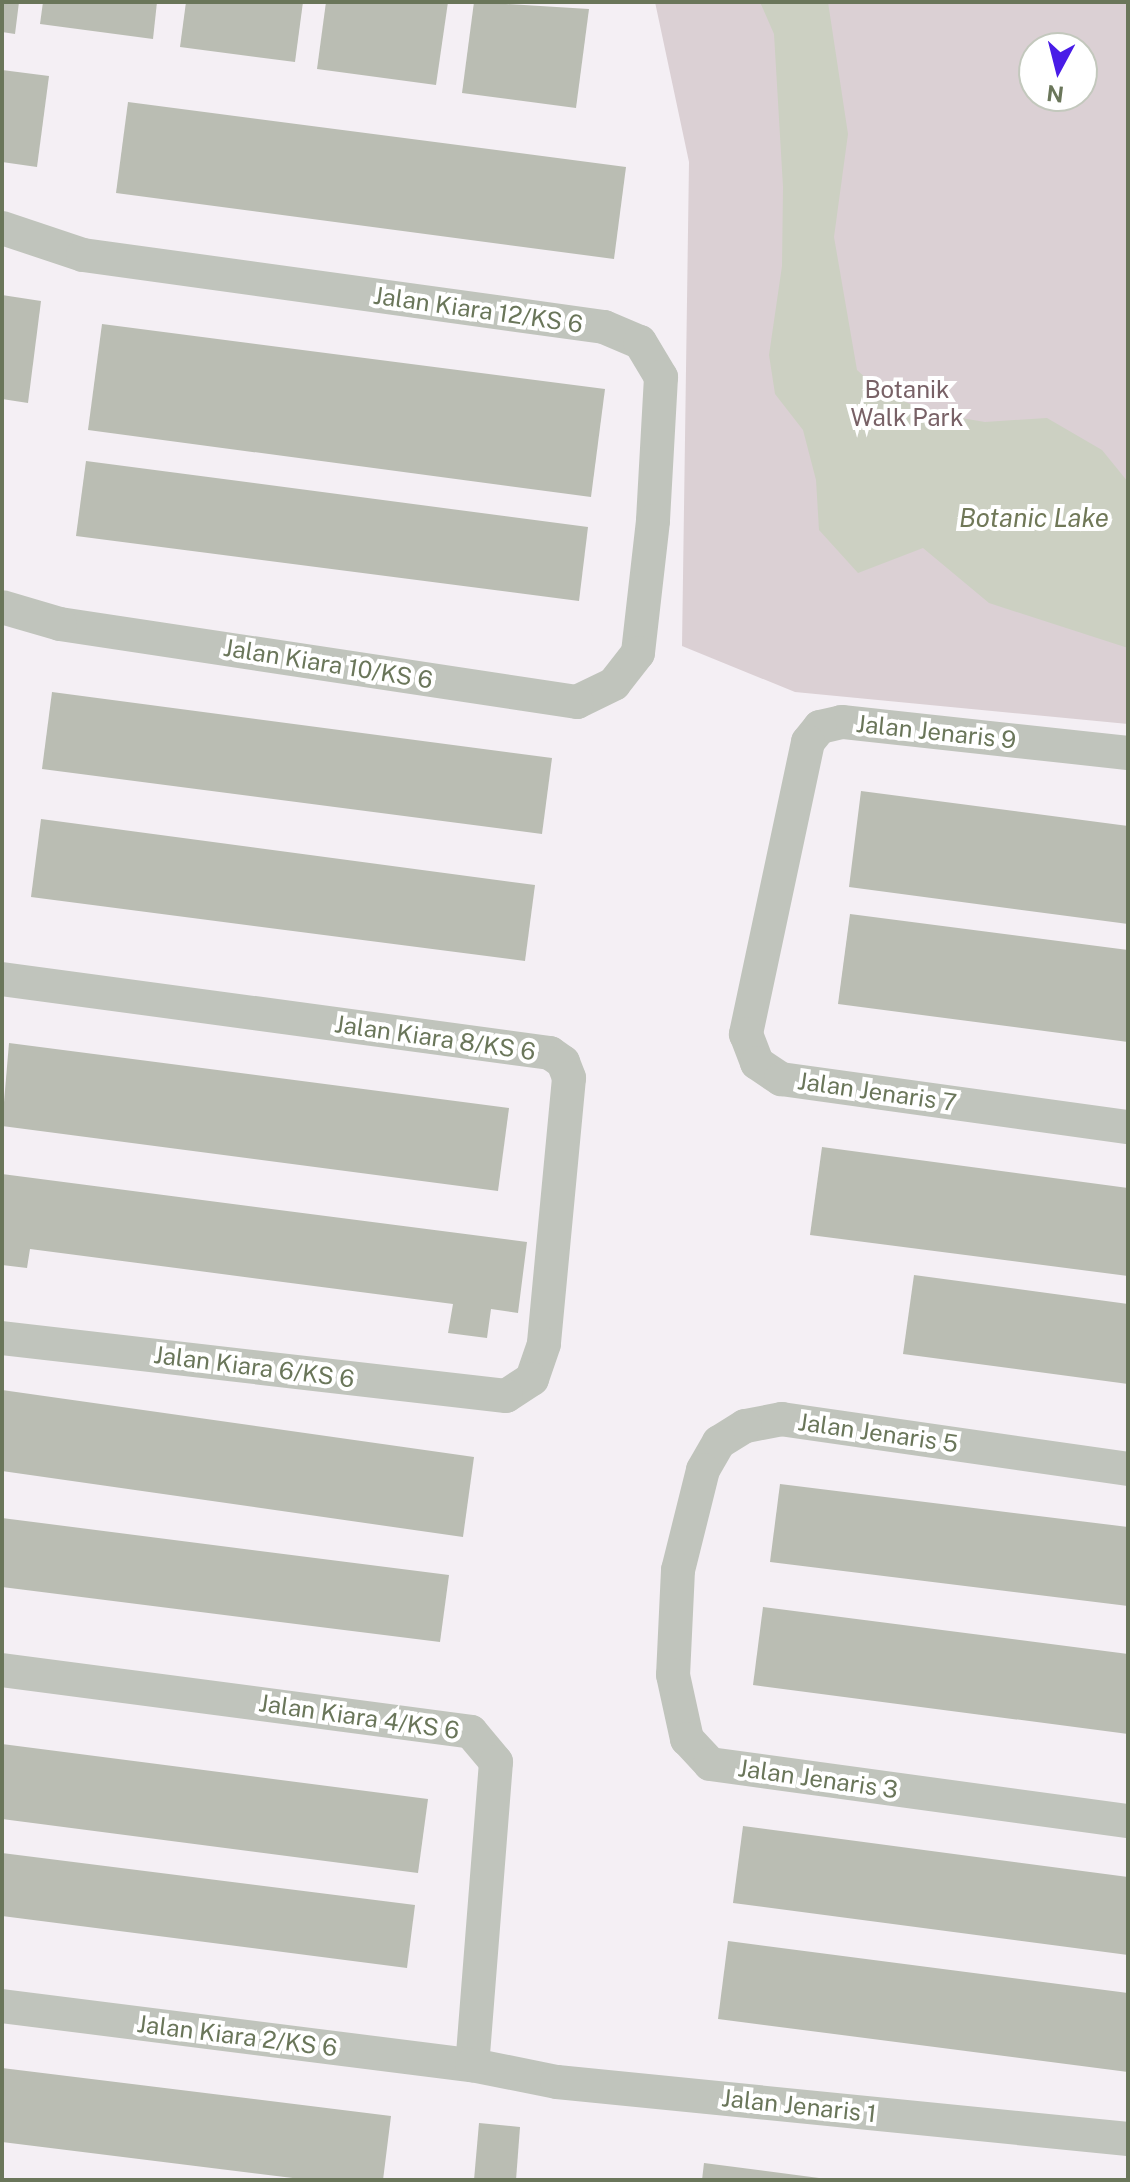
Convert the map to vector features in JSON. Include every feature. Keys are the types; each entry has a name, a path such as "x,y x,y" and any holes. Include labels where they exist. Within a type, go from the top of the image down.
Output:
{"street":[{"name":"Jalan Kiara 12/KS 6","path":"2,228 83,255 604,327 640,342 661,377 653,521 638,653"},
{"name":"Jalan Kiara 10/KS 6","path":"2,607 60,624 577,702 614,684 638,653"},
{"name":"Jalan Jenaris 9","path":"773,891 808,742 820,727 842,722 1128,753"},
{"name":"Jalan Jenaris 7","path":"773,891 746,1034 757,1063 781,1079 1128,1127"},
{"name":"Jalan Kiara 8/KS 6","path":"2,979 550,1053 563,1062 569,1078 544,1344 532,1379 506,1396"},
{"name":"Jalan Kiara 6/KS 6","path":"2,1338 506,1396"},
{"name":"Jalan Jenaris 5","path":"678,1570 703,1470 719,1442 745,1426 782,1419 1128,1469"},
{"name":"Jalan Jenaris 3","path":"678,1570 673,1675 687,1739 710,1764 1128,1821"},
{"name":"Jalan Kiara 4/KS 6","path":"2,1670 471,1732 496,1762 472,2065"},
{"name":"Jalan Kiara 2/KS 6","path":"2,2006 472,2065"},
{"name":"Jalan Jenaris 1","path":"472,2065 557,2082 1128,2139"}],"green space":[{"name":"Botanik Walk Park","path":"655,2 1128,2 1128,724 795,692 682,646 689,162"}],"water":[{"name":"Botanic Lake","path":"760,2 828,2 848,134 834,237 857,370 880,391 932,413 985,422 1047,418 1102,450 1128,482 1128,648 989,603 923,548 858,573 819,530 816,480 803,430 775,394 769,355 782,266 783,187 774,34"}],"building":[{"path":"2,2 19,2 15,34 2,32"},
{"path":"43,2 157,2 153,39 40,24"},
{"path":"186,2 303,2 295,62 180,47"},
{"path":"326,2 448,2 436,85 317,69"},
{"path":"474,2 589,9 576,108 462,93"},
{"path":"2,70 49,76 37,167 2,162"},
{"path":"128,102 626,167 614,259 116,193"},
{"path":"2,295 41,301 28,403 2,399"},
{"path":"102,324 605,389 591,497 88,430"},
{"path":"86,461 588,527 579,601 76,536"},
{"path":"52,692 552,758 542,834 42,769"},
{"path":"861,791 1128,826 1128,924 849,887"},
{"path":"41,819 535,885 525,961 31,897"},
{"path":"850,914 1128,950 1128,1042 838,1004"},
{"path":"9,1043 509,1108 498,1191 2,1126"},
{"path":"822,1147 1128,1188 1128,1276 810,1235"},
{"path":"2,1174 527,1242 518,1313 491,1309 487,1338 448,1333 453,1304 30,1249 27,1268 2,1265"},
{"path":"914,1275 1128,1304 1128,1384 903,1354"},
{"path":"2,1390 474,1457 463,1537 2,1471"},
{"path":"780,1484 1128,1527 1128,1606 770,1562"},
{"path":"2,1518 449,1575 440,1642 2,1587"},
{"path":"763,1607 1128,1654 1128,1734 753,1685"},
{"path":"2,1744 428,1799 418,1873 2,1819"},
{"path":"743,1826 1128,1877 1128,1955 733,1903"},
{"path":"2,1853 415,1905 407,1968 2,1916"},
{"path":"728,1941 1128,1993 1128,2072 718,2019"},
{"path":"2,2068 391,2116 383,2180 309,2180 2,2142"},
{"path":"479,2123 520,2127 516,2180 474,2180"},
{"path":"704,2163 819,2178 819,2180 702,2180"}]}
